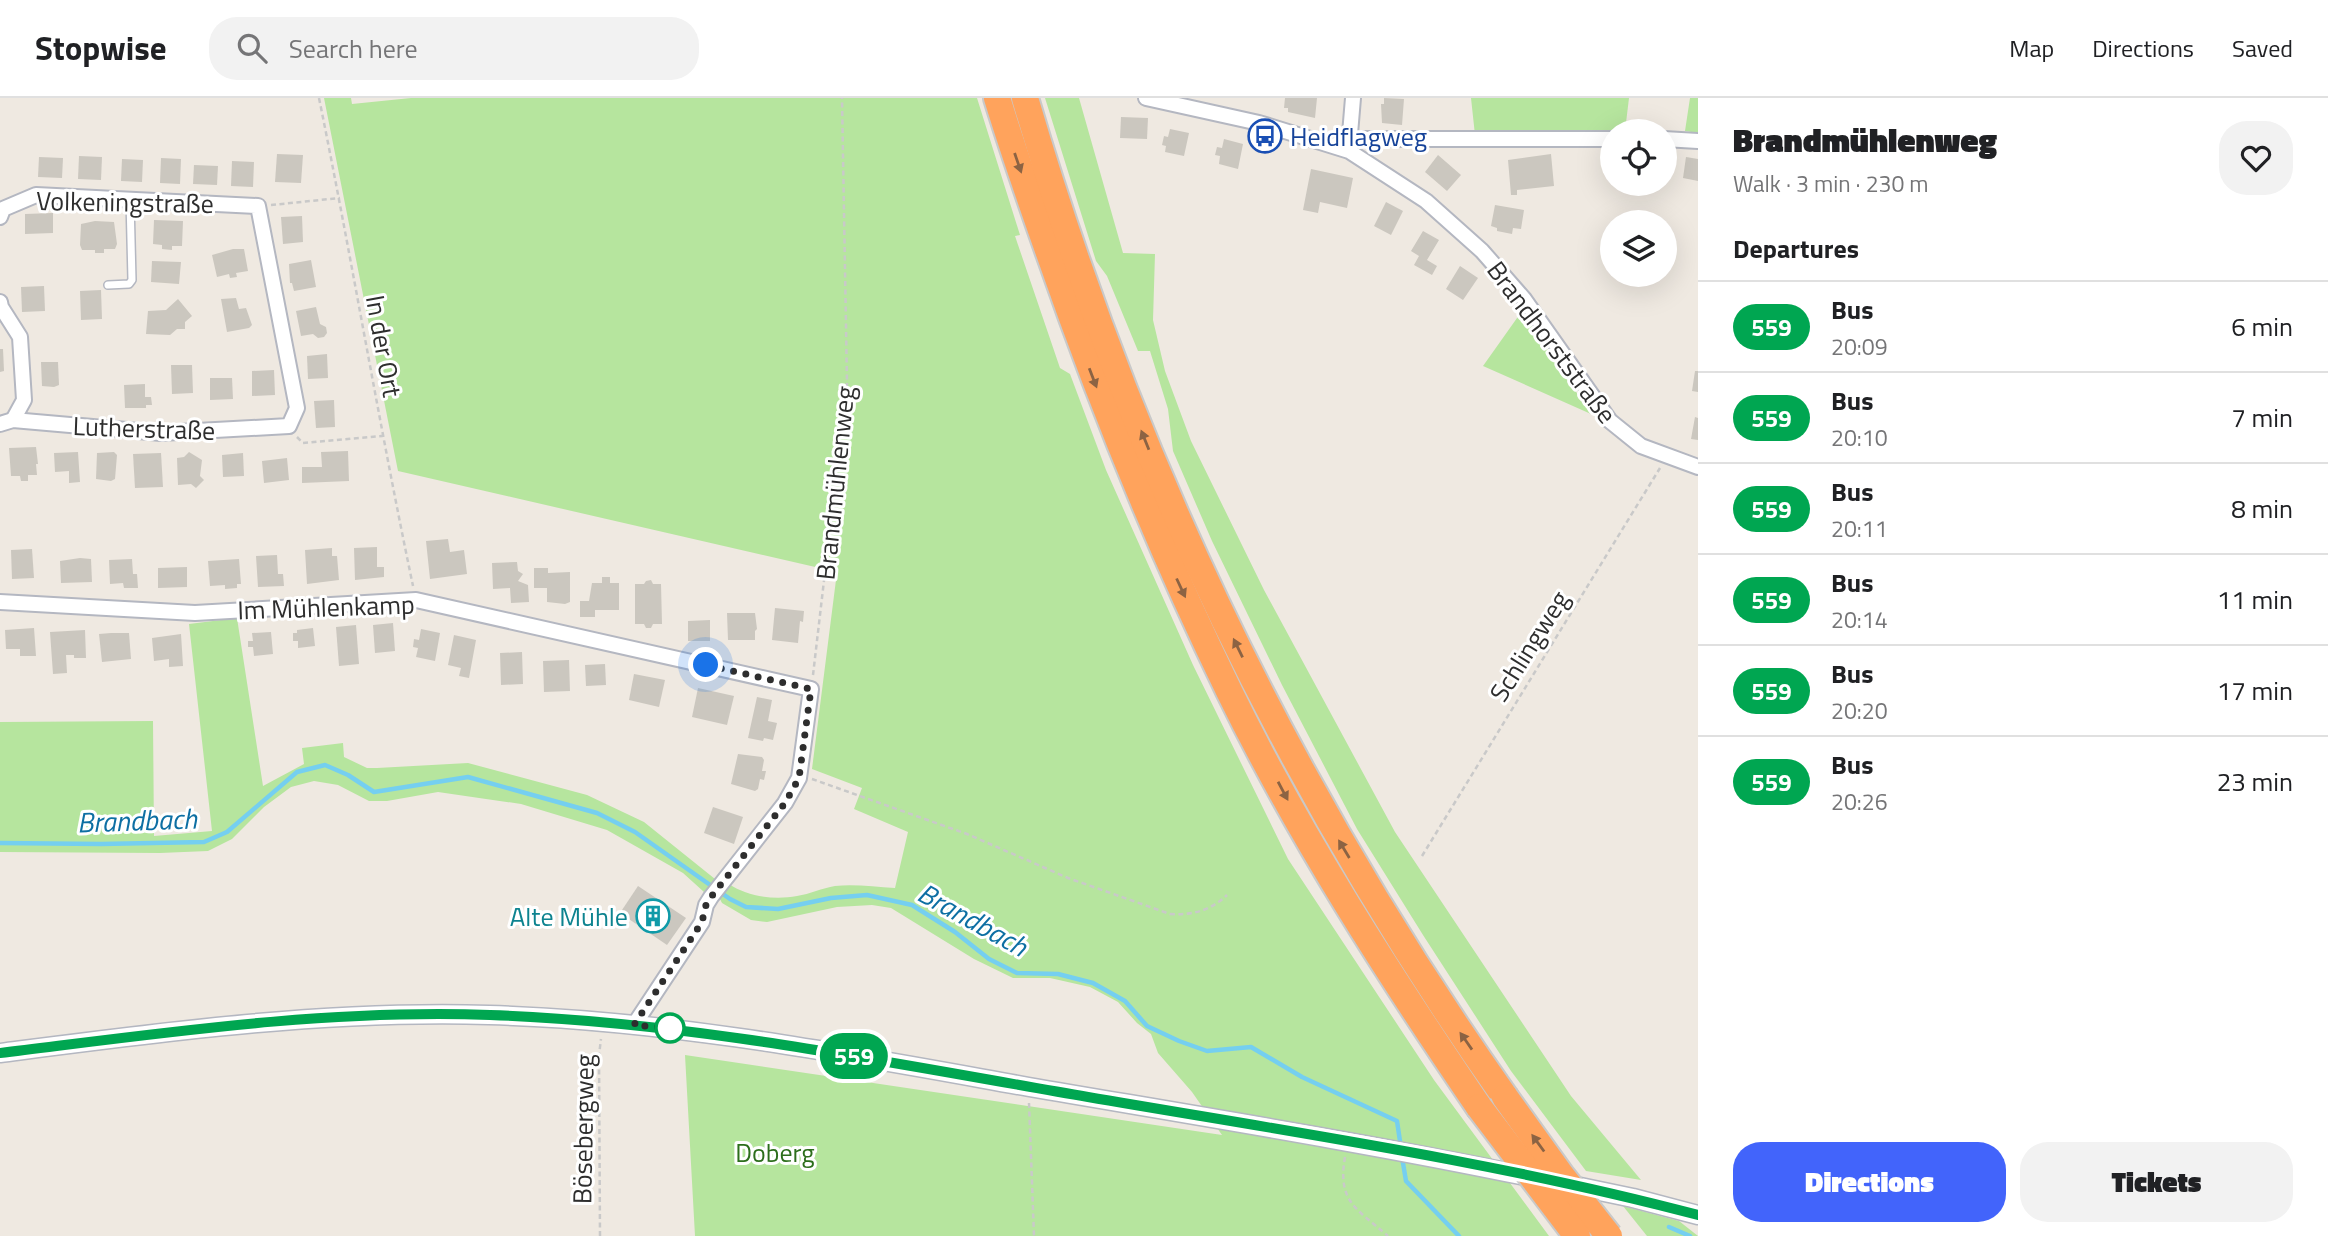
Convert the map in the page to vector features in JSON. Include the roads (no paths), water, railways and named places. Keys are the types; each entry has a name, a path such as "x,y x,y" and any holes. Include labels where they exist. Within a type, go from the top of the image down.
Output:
{"highway":[{"path":"998,98 1090,373 1158,538 1230,693 1317,854 1391,977 1479,1107 1577,1236"},
{"path":"1025,98 1096,313 1186,541 1255,684 1339,840 1412,961 1505,1097 1609,1236"}],"street":[{"name":"Brandhorststraße","path":"1146,98 1174,101 1349,145 1426,201 1482,251 1524,299 1610,421 1624,435 1641,446 1698,467"},
{"path":"1353,98 1349,145 1600,139"},
{"path":"1677,140 1698,141"},
{"name":"Volkeningstraße","path":"0,217 3,209 36,195 257,206 297,408 289,426"},
{"path":"0,302 20,337 24,400 6,422"},
{"name":"Lutherstraße","path":"6,422 161,433 289,426"},
{"name":"Im Mühlenkamp","path":"0,602 195,613 416,600 811,689 800,773 785,803 711,897 702,922 634,1025"},
{"path":"0,1053 180,1030 305,1018 489,1015 604,1022 831,1052 1430,1156 1633,1198 1698,1215"}],"lane":[{"path":"107,285 129,284 132,280 130,200"}],"waterway":[{"name":"Brandbach","path":"0,843 204,842 227,832 297,772 325,765 348,775 374,792 468,777 597,813 635,832 730,899 746,907 778,909 831,898 867,895 912,905 955,932 989,959 1017,973 1058,974 1093,983 1125,1001 1147,1026 1179,1041 1207,1051 1251,1047 1302,1077 1397,1121 1401,1148"},
{"name":"Brandbach","path":"1402,1157 1406,1181 1459,1236"},
{"path":"1669,1227 1690,1236"}],"place":[{"name":"Heidflagweg","path":"1265,136"},
{"name":"Alte Mühle","path":"653,916"}],"park label":[{"name":"Doberg","path":"775,1152"}]}
